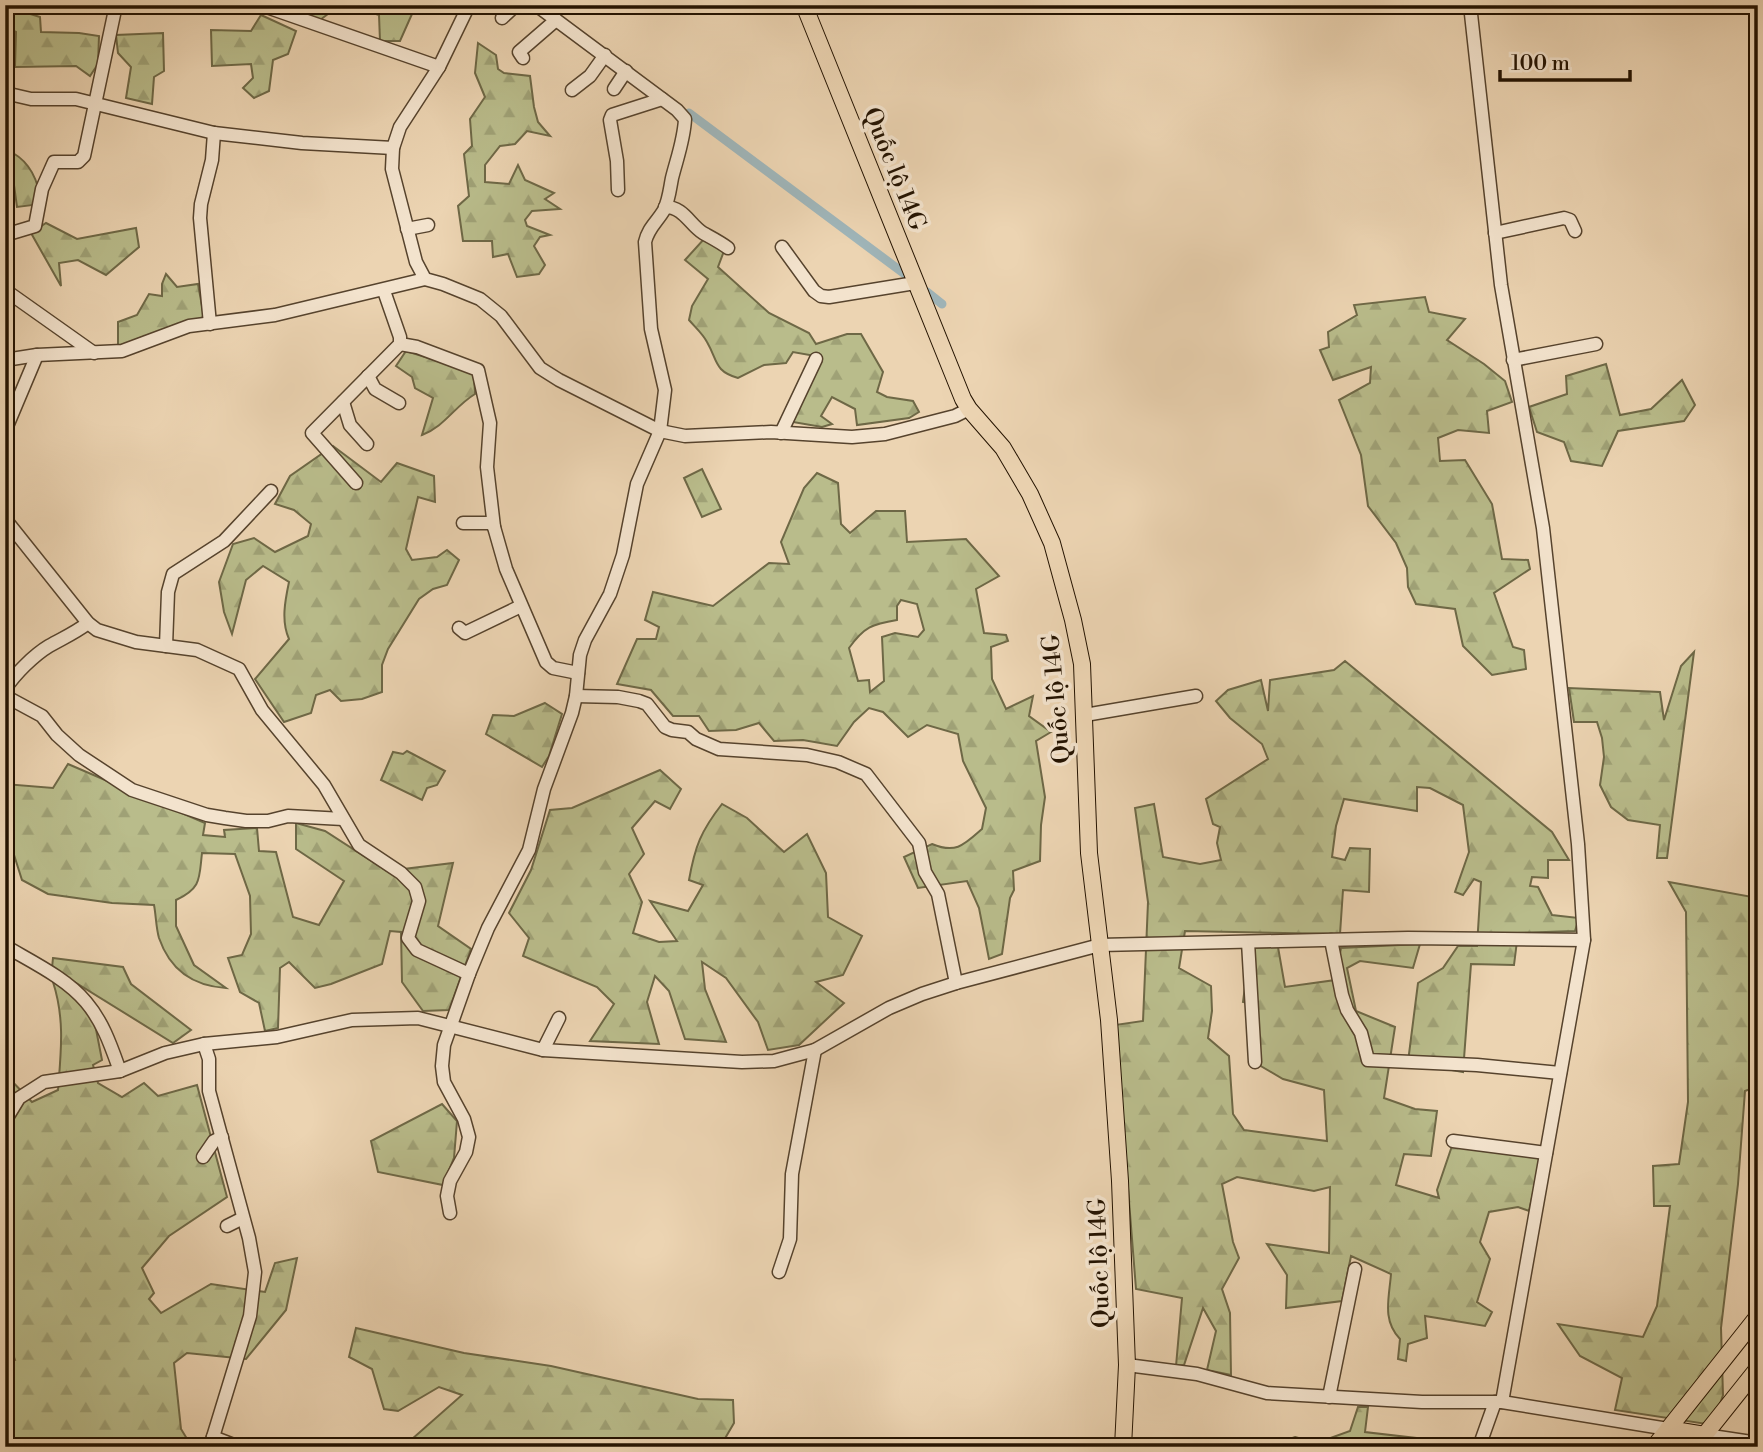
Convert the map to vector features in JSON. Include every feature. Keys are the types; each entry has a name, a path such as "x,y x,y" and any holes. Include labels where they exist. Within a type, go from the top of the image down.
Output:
{"main road":[{"name":"Quốc lộ 14G","path":"804,5 915,283 969,409 1003,448 1030,494 1052,543 1073,620 1082,664 1090,853 1109,1020 1120,1181 1127,1366 1123,1447"},
{"path":"1654,1447 1758,1315"},
{"path":"1668,1429 1700,1441 1758,1368"}],"street":[{"path":"5,235 32,228 36,223 42,190 54,162 78,162 82,159 116,5"},
{"path":"261,5 439,66"},
{"path":"425,279 416,262 392,169 393,148 400,127 439,66 469,5"},
{"path":"502,18 516,5"},
{"path":"450,1213 447,1196 450,1181 467,1152 470,1137 464,1119 444,1082 442,1066 450,1027 488,928 529,850 544,789 576,696 585,640 610,594 624,555 637,484 660,431 665,390 651,329 645,242 647,232 665,207 681,152 685,119 677,110 536,5"},
{"path":"1470,5 1495,233 1513,360 1543,528 1578,844 1584,940 1498,1402 1479,1447"},
{"path":"523,58 519,52 556,20"},
{"path":"572,90 590,76 605,55"},
{"path":"614,89 626,71"},
{"path":"5,93 32,99 76,99 214,133 302,144 393,148"},
{"path":"618,190 617,161 610,120 612,115 662,99"},
{"path":"210,324 200,211 212,160 214,133"},
{"path":"665,207 679,210 703,233 728,248"},
{"path":"1495,233 1560,218 1570,220 1574,230"},
{"path":"407,229 428,225"},
{"path":"782,247 814,291 821,296 915,283"},
{"path":"5,360 37,355 122,351 189,326 275,315 384,291 425,279 480,299 500,316 540,368 660,431 685,436 781,433 852,437 886,434 955,416 969,409"},
{"path":"5,290 94,353"},
{"path":"356,483 312,433 400,344 384,291"},
{"path":"400,344 416,347 478,370 490,423 487,467 491,519 506,569 532,635 548,666 578,673"},
{"path":"1513,360 1597,344"},
{"path":"5,431 37,355"},
{"path":"781,433 816,359"},
{"path":"368,376 375,389 400,403"},
{"path":"343,402 350,425 366,444"},
{"path":"166,646 168,592 173,573 224,541 271,491"},
{"path":"5,520 88,623 97,630 136,642 197,650 239,670 262,710 324,785 359,845 401,873 415,887 419,901 408,938 412,945 417,950 469,974"},
{"path":"463,523 491,523 494,527"},
{"path":"459,628 465,633 521,606"},
{"path":"5,689 11,680 48,646 71,636 88,623"},
{"path":"5,696 42,716 79,755 131,790 207,815 246,821 300,816 342,818"},
{"path":"576,696 618,697 639,701 647,704 665,727 688,732 696,739 719,749 807,755 838,762 866,775 919,843 929,883 938,894 956,983"},
{"path":"1085,715 1196,696"},
{"path":"5,1121 19,1098 44,1082 120,1070 165,1053 204,1044 276,1037 352,1020 418,1018 544,1050 742,1062 774,1061 815,1050 888,1009 956,983 1100,945 1331,940 1584,940"},
{"path":"1331,940 1342,995 1361,1033 1368,1060 1477,1065 1560,1073"},
{"path":"1248,942 1255,1062"},
{"path":"5,946 71,988 87,1003 105,1031 120,1070"},
{"path":"544,1050 559,1018"},
{"path":"204,1044 209,1059 209,1091 255,1272 250,1316 211,1442 239,1447"},
{"path":"779,1272 790,1239 792,1174 815,1050"},
{"path":"204,1157 215,1141 222,1137"},
{"path":"1453,1141 1546,1153"},
{"path":"227,1226 243,1218"},
{"path":"1329,1397 1355,1269"},
{"path":"1127,1366 1197,1374 1267,1393 1423,1402 1498,1402 1668,1429"},
{"path":"1700,1441 1758,1443"}],"green space":[{"path":"273,5 412,5 412,14 400,41 380,41 379,15 364,10 336,8 320,20"},
{"path":"5,6 40,17 41,32 99,36 98,64 90,76 76,66 15,67 16,32 5,27"},
{"path":"261,15 296,31 288,54 273,60 269,91 254,98 243,88 253,78 251,64 212,66 211,30 251,31"},
{"path":"163,33 164,71 154,77 152,104 126,98 131,67 118,53 116,35"},
{"path":"478,43 496,55 498,69 504,73 530,76 538,122 550,136 527,131 515,144 500,146 485,165 485,182 509,184 518,165 525,180 554,193 545,199 560,209 532,211 525,220 527,226 550,235 540,237 534,246 545,265 539,274 517,277 508,254 493,257 492,241 463,241 458,206 469,196 464,154 472,146 470,119 485,97 475,73"},
{"path":"13,153 20,157 33,175 41,204 17,207 13,178 5,175 5,154"},
{"path":"46,223 77,239 136,228 139,247 106,275 78,260 59,263 61,286 31,233"},
{"path":"704,239 724,251 718,267 769,313 809,333 816,344 847,334 861,334 883,372 877,392 887,397 913,401 919,412 909,418 857,425 855,409 832,397 821,416 832,424 822,427 793,422 821,357 793,352 786,363 764,365 738,378 721,369 705,339 689,320 692,306 708,279 685,260"},
{"path":"166,274 177,287 198,284 204,317 118,347 118,322 137,315 149,294 162,296 162,284"},
{"path":"1425,297 1429,312 1465,319 1447,340 1505,381 1512,402 1487,411 1489,433 1458,430 1438,438 1440,461 1465,460 1492,504 1502,559 1528,560 1530,569 1494,593 1513,647 1524,650 1526,669 1492,675 1463,646 1455,609 1416,604 1408,587 1407,568 1396,543 1368,506 1361,455 1339,400 1370,383 1371,367 1333,380 1320,350 1329,347 1328,332 1357,315 1354,305"},
{"path":"406,351 470,371 474,375 475,394 437,427 422,435 433,398 415,388 412,377 396,366"},
{"path":"1606,364 1620,415 1651,409 1682,380 1695,405 1684,421 1618,431 1602,466 1571,461 1564,442 1537,432 1529,407 1567,394 1566,376"},
{"path":"333,446 381,482 397,463 434,476 435,502 418,497 406,549 412,560 437,557 447,550 459,560 447,585 433,589 419,599 388,649 382,665 382,692 362,699 341,701 330,690 316,695 311,713 284,722 255,679 289,639 284,618 289,582 263,566 246,580 232,634 224,612 219,582 233,544 254,538 275,552 308,536 311,524 294,510 275,504 290,476"},
{"path":"702,469 721,509 702,517 684,478"},
{"path":"817,473 838,483 841,524 850,533 876,511 905,511 907,542 966,539 999,576 976,589 984,633 1006,635 1008,641 991,647 992,679 1006,709 1033,696 1029,716 1051,732 1036,741 1045,797 1040,861 1013,871 1014,890 1010,898 1002,954 989,959 979,908 967,881 918,888 904,857 932,844 954,848 970,840 982,829 986,808 963,761 958,734 927,725 908,737 883,712 869,708 854,722 837,746 803,740 774,741 759,723 736,730 709,731 699,716 673,716 651,690 617,684 637,639 656,639 659,627 645,620 653,592 713,606 769,563 789,564 781,542 804,488","holes":["901,600 917,604 924,630 918,637 895,633 882,637 884,681 870,692 869,680 858,681 849,648 859,635 869,628 897,620 897,606"]},
{"path":"1694,652 1667,858 1657,858 1660,825 1628,820 1611,807 1600,785 1604,757 1597,722 1574,722 1569,688 1660,692 1664,720 1681,666"},
{"path":"1345,661 1552,832 1569,860 1548,860 1548,878 1532,877 1530,886 1538,887 1552,915 1579,918 1575,931 1518,933 1514,965 1471,964 1463,1072 1408,1062 1418,983 1443,968 1458,946 1477,946 1481,882 1474,879 1463,895 1455,892 1469,852 1463,805 1430,788 1417,787 1417,811 1344,799 1336,826 1332,857 1345,860 1350,848 1370,849 1369,892 1343,890 1340,934 1185,931 1179,968 1211,986 1212,1011 1208,1038 1229,1056 1233,1114 1244,1130 1327,1141 1324,1090 1283,1079 1259,1065 1253,1004 1243,1002 1250,948 1278,947 1285,987 1335,980 1341,948 1420,944 1413,968 1360,961 1347,968 1356,1011 1395,1027 1384,1098 1415,1109 1437,1111 1431,1156 1404,1154 1396,1185 1439,1198 1437,1190 1453,1143 1543,1149 1529,1211 1518,1207 1489,1212 1480,1242 1490,1259 1477,1302 1492,1312 1485,1326 1425,1316 1427,1338 1408,1344 1406,1361 1398,1359 1400,1339 1394,1332 1389,1317 1391,1274 1351,1256 1342,1301 1286,1308 1287,1275 1267,1244 1329,1253 1330,1187 1314,1191 1237,1177 1222,1184 1233,1242 1239,1258 1222,1289 1230,1313 1231,1375 1207,1370 1216,1331 1203,1308 1184,1365 1176,1366 1182,1298 1136,1289 1115,1025 1143,1021 1148,902 1135,808 1154,804 1163,857 1200,864 1221,860 1217,843 1220,827 1213,824 1206,799 1268,759 1262,744 1230,718 1216,701 1228,690 1261,680 1268,711 1270,680 1334,670"},
{"path":"545,703 562,714 549,756 542,767 486,734 493,715 514,716"},
{"path":"407,751 445,771 437,785 427,788 422,800 381,780 393,752 403,754"},
{"path":"68,764 205,823 203,835 225,837 224,830 257,828 259,851 276,852 293,917 319,925 344,881 296,849 296,823 325,831 387,871 453,863 438,926 471,949 449,1010 423,1011 402,982 401,932 390,931 382,964 331,984 315,988 289,962 280,968 278,1028 265,1031 259,1003 240,992 228,958 242,955 251,934 250,896 235,854 202,853 198,881 191,891 176,900 176,926 194,965 226,988 194,980 170,959 159,938 154,905 112,903 48,894 22,880 8,836 5,835 5,784 53,788"},
{"path":"660,770 681,789 670,809 655,801 632,828 644,854 629,874 642,902 633,933 659,942 677,941 650,901 688,911 703,885 689,880 697,848 709,822 722,804 747,818 784,852 807,834 826,873 828,917 862,936 843,975 816,982 844,1003 799,1045 768,1050 758,1022 726,978 702,962 705,989 726,1042 685,1039 669,991 655,976 647,1002 659,1044 590,1041 614,1004 597,987 523,956 529,938 509,913 531,870 550,810 572,808"},
{"path":"1669,882 1758,898 1758,1086 1745,1091 1738,1184 1721,1328 1723,1395 1713,1425 1615,1410 1622,1378 1580,1356 1558,1324 1643,1337 1657,1306 1670,1206 1654,1206 1653,1166 1679,1164 1688,1102 1686,912"},
{"path":"53,958 123,967 131,984 191,1030 173,1043 52,968"},
{"path":"53,982 75,987 94,1019 102,1060 93,1065 98,1083 122,1097 144,1083 158,1096 197,1085 227,1197 169,1236 142,1268 154,1293 149,1299 161,1313 211,1284 265,1292 275,1263 297,1258 286,1310 246,1359 187,1353 174,1363 181,1429 192,1447 5,1447 5,1361 15,1360 6,1326 13,1306 5,1290 5,1074 32,1102 58,1090 61,1022"},
{"path":"442,1104 457,1121 454,1158 443,1185 378,1172 371,1141"},
{"path":"356,1328 464,1353 551,1366 698,1399 733,1400 734,1423 720,1447 403,1447 462,1395 439,1387 398,1411 384,1409 372,1369 349,1357"},
{"path":"1358,1407 1368,1407 1365,1432 1416,1438 1417,1447 1320,1447 1322,1441 1350,1431"},
{"path":"1295,1437 1318,1447 1249,1447 1251,1438 1281,1442"}],"waterway":[{"path":"689,113 906,275"},
{"path":"927,292 942,304"}]}
